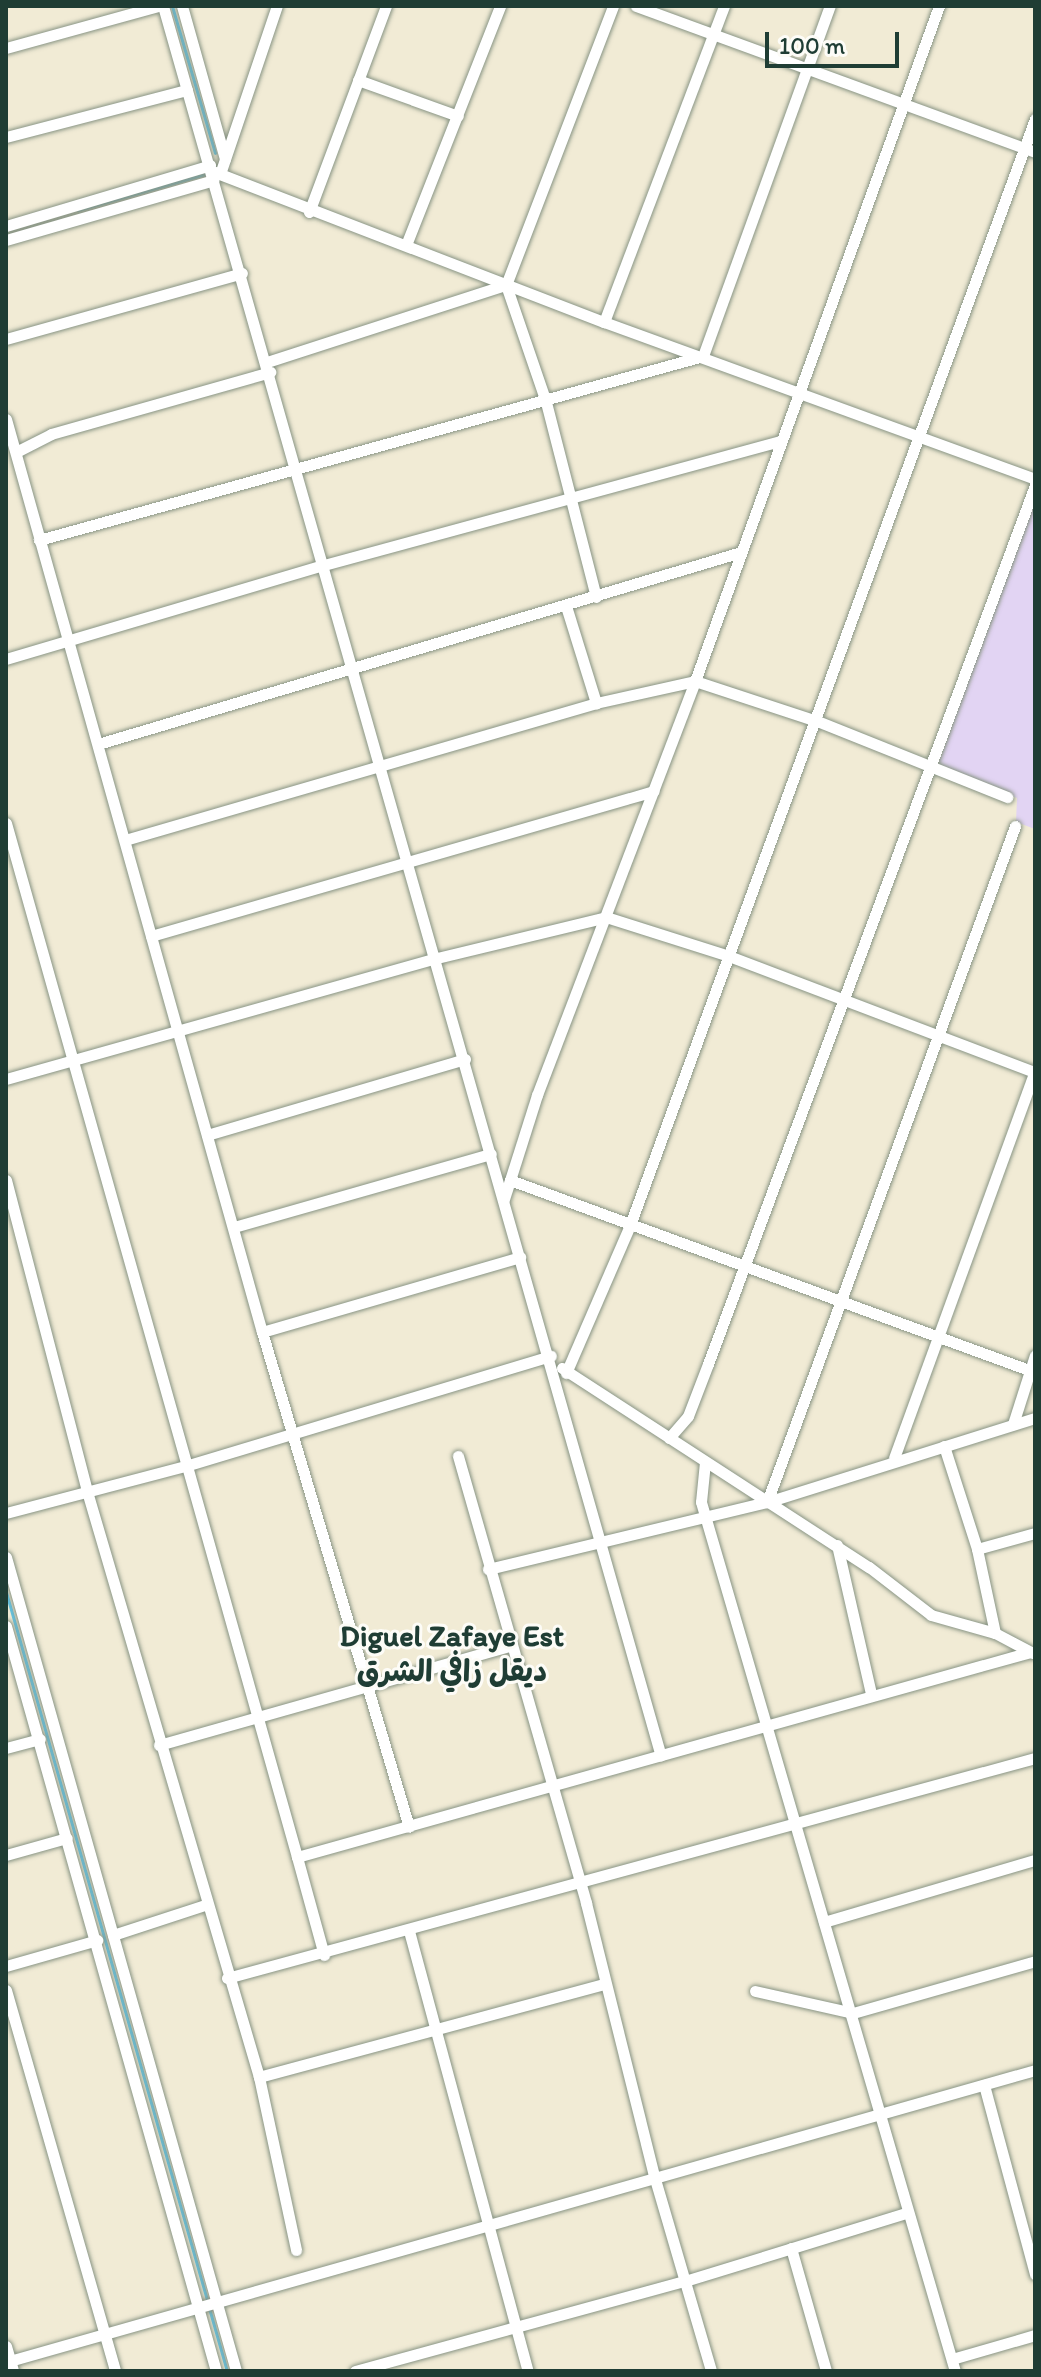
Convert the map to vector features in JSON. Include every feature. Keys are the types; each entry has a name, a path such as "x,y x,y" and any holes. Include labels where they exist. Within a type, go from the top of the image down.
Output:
{"street":[{"path":"6,48 161,6 214,173 320,566 437,958 661,1756"},
{"path":"182,6 225,159"},
{"path":"6,240 214,173 225,159 277,6"},
{"path":"309,212 386,6"},
{"path":"406,245 500,6"},
{"path":"596,597 545,399 506,285 613,6"},
{"path":"636,6 1030,150"},
{"path":"604,322 724,6"},
{"path":"703,356 810,71 830,6"},
{"path":"504,1199 939,6"},
{"path":"358,80 458,116"},
{"path":"6,137 187,90"},
{"path":"566,1373 630,1225 817,721 918,435 1030,150 1035,119"},
{"path":"6,226 214,173 309,212 406,245 604,322 798,388 1035,479"},
{"path":"6,339 242,273"},
{"path":"16,452 51,434 268,367 506,285"},
{"path":"39,540 703,356"},
{"path":"6,419 262,1332 294,1431 409,1827"},
{"path":"6,659 320,566 779,441"},
{"path":"669,1438 688,1416 842,999 932,770 1035,485"},
{"path":"98,744 353,672 738,553"},
{"path":"566,606 596,703"},
{"path":"125,840 596,703 695,681 817,721 932,770 1007,797"},
{"path":"151,936 654,791"},
{"path":"6,823 189,1465 324,1955"},
{"path":"767,1502 1015,826"},
{"path":"6,1079 437,958 606,917 729,956 1035,1071 894,1458"},
{"path":"207,1135 465,1059"},
{"path":"234,1227 491,1154"},
{"path":"6,1180 86,1488 205,1905 259,2077 296,2250"},
{"path":"510,1180 1029,1370"},
{"path":"262,1332 520,1257"},
{"path":"1013,1424 1035,1355"},
{"path":"6,1513 86,1488 189,1465 551,1356"},
{"path":"551,1356 566,1373 837,1545 931,1615 995,1633 1033,1652"},
{"path":"1025,1383 1035,1392"},
{"path":"488,1569 600,1538 767,1502 894,1458 1035,1418"},
{"path":"944,1446 977,1549 995,1633"},
{"path":"458,1456 578,1884 655,2179 711,2371"},
{"path":"705,1462 701,1502 768,1727 793,1826 883,2115 906,2213 953,2365 1035,2335"},
{"path":"977,1549 1035,1533"},
{"path":"837,1545 871,1693"},
{"path":"6,1557 113,1935 207,2305 216,2371"},
{"path":"7,1630 207,2305 236,2371"},
{"path":"159,1745 510,1646"},
{"path":"297,1857 768,1727 871,1693 1033,1652"},
{"path":"6,1748 40,1739"},
{"path":"227,1978 324,1955 1035,1758"},
{"path":"6,1855 67,1838"},
{"path":"824,1922 1035,1860"},
{"path":"113,1935 205,1905"},
{"path":"409,1931 491,2224 528,2371"},
{"path":"6,1966 97,1940"},
{"path":"755,1991 853,2013 1035,1961"},
{"path":"259,2077 604,1984"},
{"path":"6,1990 115,2371"},
{"path":"6,2346 10,2365 104,2334 1035,2070"},
{"path":"984,2085 1035,2274"},
{"path":"355,2371 685,2281 906,2213"},
{"path":"791,2248 826,2371"}],"shaded area":[{"path":"1035,497 1035,829 1016,822 1017,798 937,767"}],"waterway":[{"path":"172,6 215,153"},
{"path":"78,210 205,174"},
{"path":"6,1592 207,2300"},
{"path":"209,2308 227,2371"}],"district":[{"name":"Diguel Zafaye Est ديقل زافي الشرق","path":"452,1653"}]}
